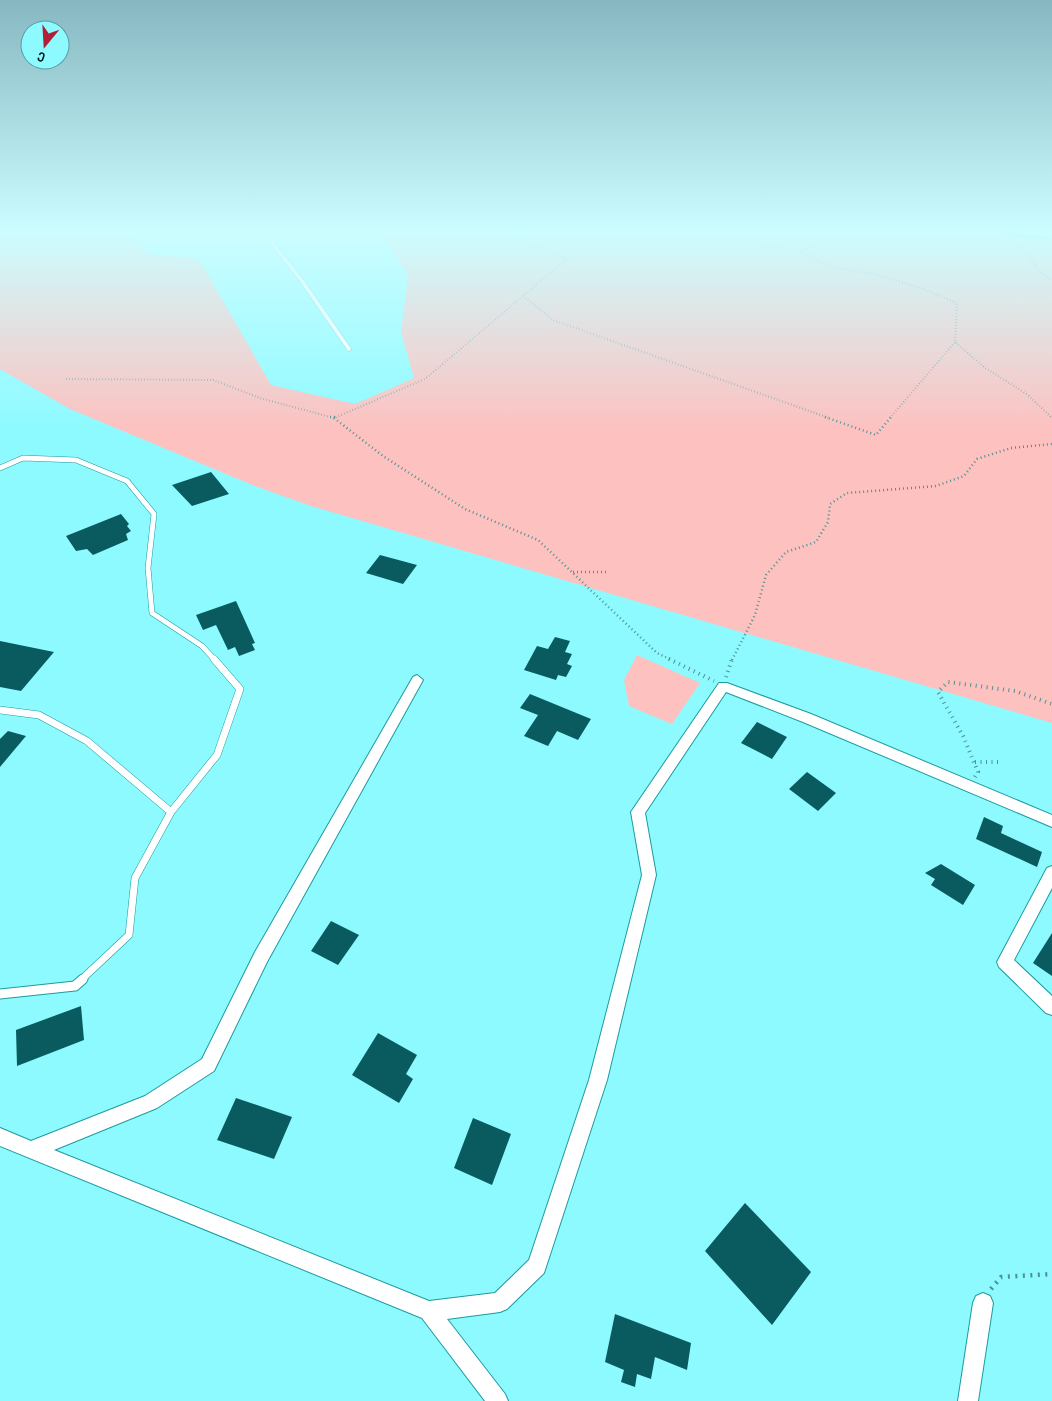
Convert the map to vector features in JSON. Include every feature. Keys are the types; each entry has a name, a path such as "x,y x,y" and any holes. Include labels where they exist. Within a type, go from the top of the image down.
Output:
{"street":[{"path":"33,1149 151,1102 208,1065 261,957 416,680"},
{"path":"0,1137 429,1311 500,1302 536,1266 598,1080 649,875 638,812 723,686 1052,821"},
{"path":"1052,873 1005,962 1052,1007"},
{"path":"968,1401 983,1303"},
{"path":"429,1311 498,1401"}],"lane":[{"path":"315,299 349,350"},
{"path":"0,468 23,458 76,460 127,481 154,514 148,568 152,613 202,646 240,689 217,755 171,812 136,878 129,936 75,986 0,994"},
{"path":"0,710 39,715 87,741 171,812"}],"path":[{"path":"527,299 553,320 876,435 955,342 957,303 948,299"},
{"path":"955,342 984,367 1015,385 1040,403 1052,418"},
{"path":"334,418 383,456 465,509 538,540 657,653 723,686 734,653 755,615 766,574 786,552 816,542 828,522 830,504 847,493 936,486 964,476 977,459 1011,448 1052,444"},
{"path":"572,572 607,572"},
{"path":"970,786 978,772 975,762 938,692 948,682 991,686 1040,698 1052,704"},
{"path":"975,762 1001,762"},
{"path":"983,1303 1001,1277 1052,1274"}],"shaded area":[{"path":"0,299 222,299 271,385 355,404 414,378 401,332 405,299 1052,299 1052,723 311,506 255,486 70,409 0,369"},
{"path":"637,655 700,683 672,724 629,706 624,680"}],"building":[{"path":"211,472 229,494 192,506 172,485"},
{"path":"121,514 129,524 127,526 131,531 126,534 128,540 93,555 87,549 76,551 66,536"},
{"path":"380,555 417,565 403,584 366,573"},
{"path":"236,601 255,643 252,644 255,650 239,656 235,647 228,650 216,625 203,630 196,615"},
{"path":"555,637 570,641 565,652 572,654 567,664 572,666 566,677 558,675 556,680 524,670 537,646 548,649"},
{"path":"0,641 54,652 21,691 0,687"},
{"path":"530,694 591,719 578,740 557,731 548,746 524,736 538,715 520,708"},
{"path":"757,722 787,737 772,759 741,743"},
{"path":"8,731 26,736 0,767 0,739"},
{"path":"807,772 836,793 818,811 789,789"},
{"path":"984,817 1003,826 1001,833 1042,852 1037,867 976,839"},
{"path":"941,864 975,885 963,905 931,885 935,879 925,873"},
{"path":"331,921 359,935 338,965 311,951"},
{"path":"1052,933 1052,976 1033,963"},
{"path":"81,1006 84,1040 17,1066 16,1030"},
{"path":"378,1033 417,1055 406,1074 413,1079 399,1103 352,1075"},
{"path":"236,1098 292,1117 274,1159 217,1140"},
{"path":"473,1118 511,1134 492,1185 454,1168"},
{"path":"745,1203 811,1272 772,1325 705,1251"},
{"path":"615,1314 691,1343 687,1370 655,1357 651,1379 637,1374 635,1387 621,1382 624,1370 605,1362"}]}
